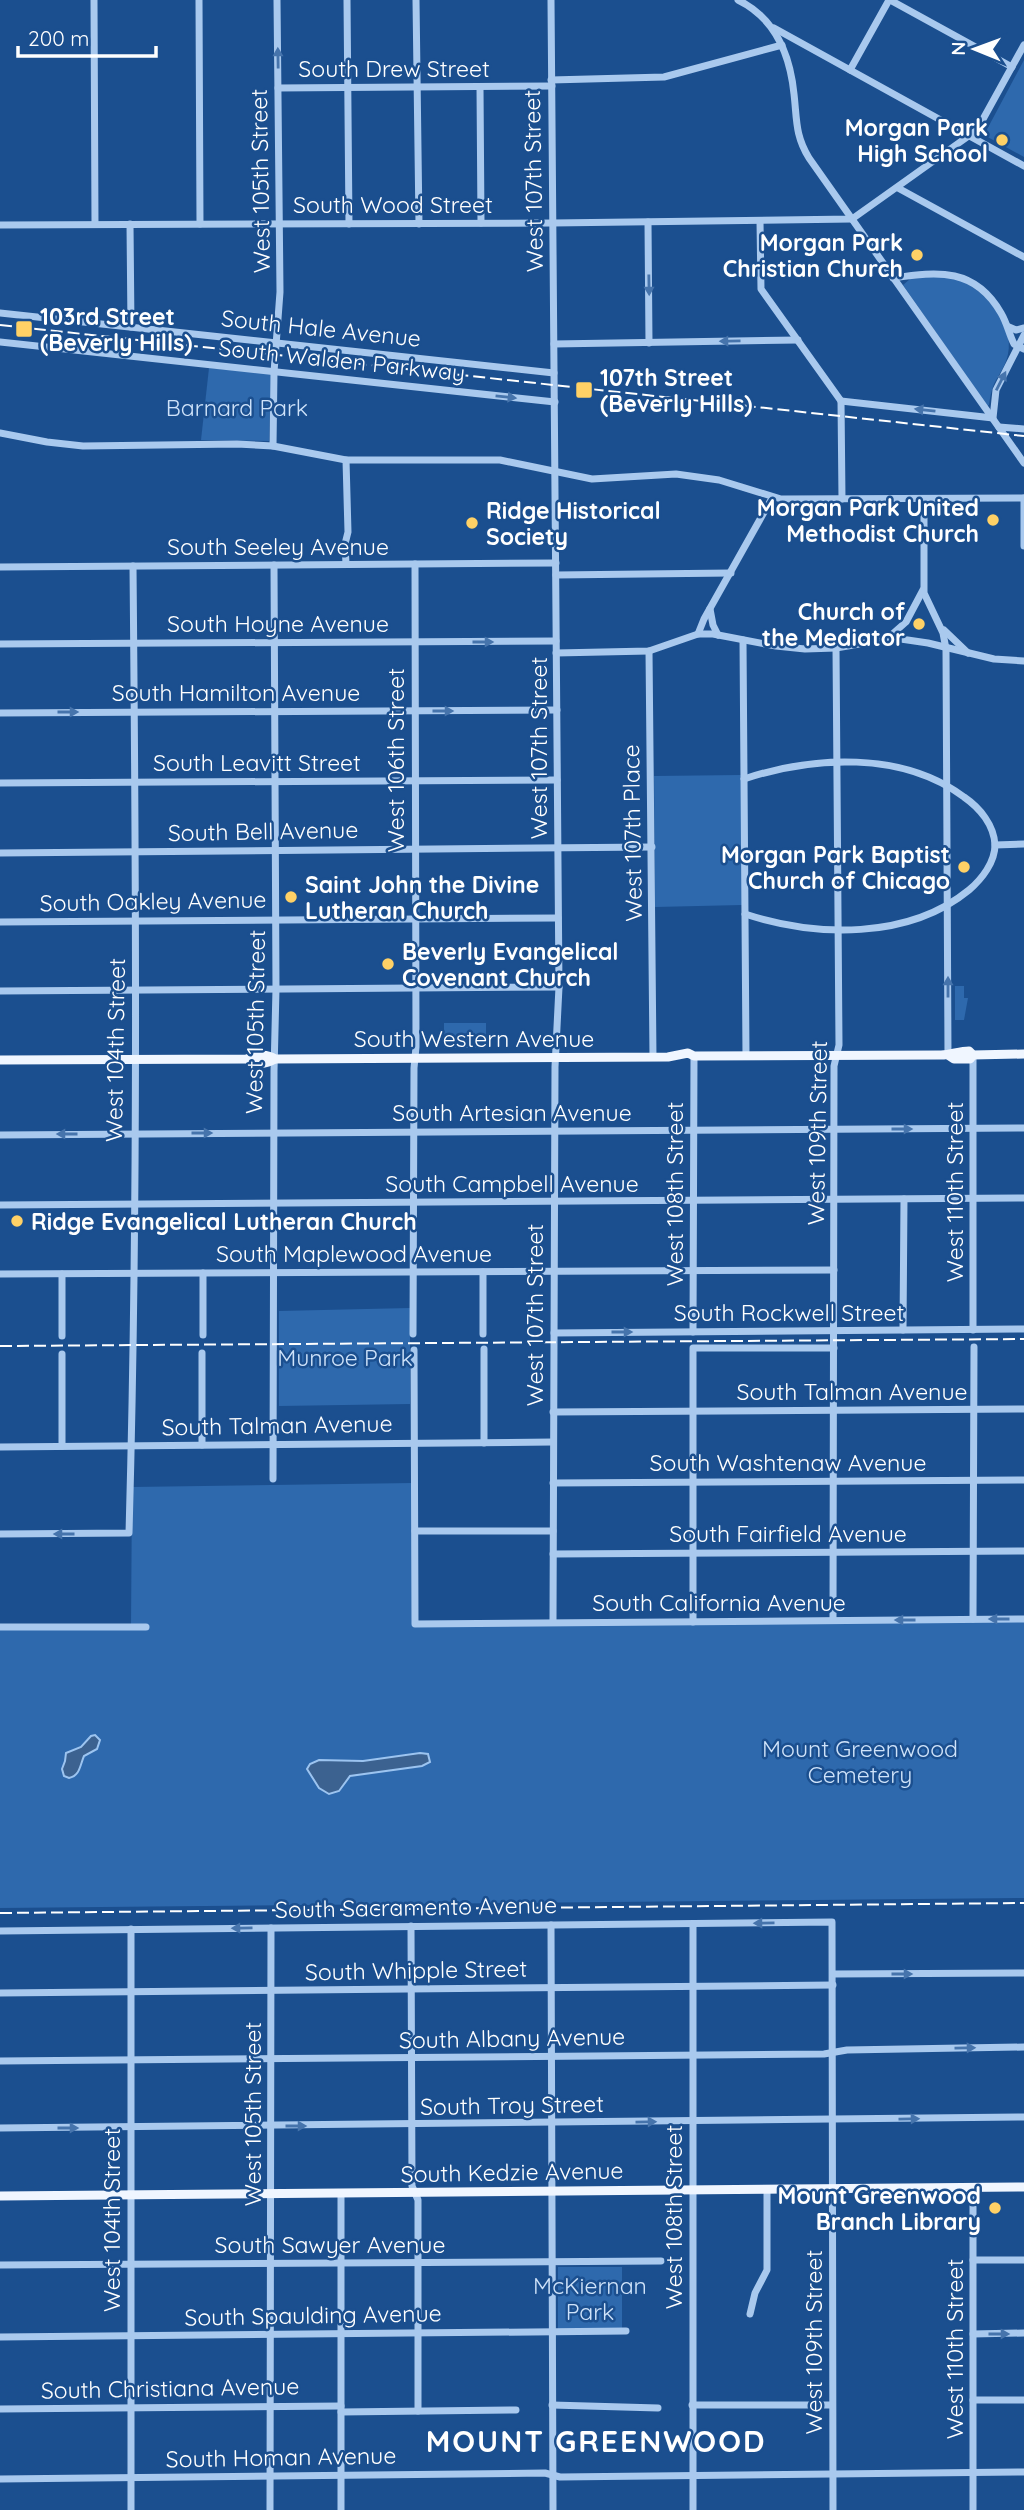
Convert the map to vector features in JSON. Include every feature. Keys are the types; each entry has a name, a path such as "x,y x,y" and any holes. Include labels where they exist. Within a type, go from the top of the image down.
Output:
{"main road":[{"name":"South Western Avenue","path":"0,1060 247,1059 269,1055 275,1059 653,1057 688,1054 948,1055 954,1051 970,1051 973,1055 1024,1055"},
{"name":"South Kedzie Avenue","path":"0,2196 1024,2187"}],"street":[{"path":"94,0 95,224"},
{"path":"199,0 200,224"},
{"name":"West 105th Street","path":"273,446 275,342 280,292 277,0"},
{"path":"347,0 349,224"},
{"path":"416,0 419,223"},
{"name":"West 107th Street","path":"551,0 559,987 554,1131 553,1622"},
{"path":"738,0 759,12 773,28 782,45 792,78 796,127 809,158 1024,463"},
{"path":"759,0 759,12"},
{"path":"850,70 889,0 1012,67"},
{"path":"773,28 1024,166"},
{"name":"South Drew Street","path":"278,88 480,87 664,77 782,45"},
{"path":"852,219 971,137 1024,45"},
{"path":"480,87 481,223"},
{"path":"898,188 1024,257"},
{"name":"South Wood Street","path":"0,225 852,219"},
{"path":"760,221 761,289 841,401 842,499"},
{"path":"648,222 649,343"},
{"path":"130,224 131,327"},
{"path":"893,278 933,273 963,278 989,295 1009,327 1012,340 1021,348"},
{"name":"South Hale Avenue","path":"0,313 554,373"},
{"path":"1009,327 1016,330 1024,328"},
{"path":"993,418 996,390 1021,348 1024,335"},
{"path":"554,344 798,340"},
{"name":"South Walden Parkway","path":"0,342 555,402"},
{"path":"841,401 993,418"},
{"path":"999,427 1024,429"},
{"path":"0,433 83,446 182,443 273,446 346,460 485,460 517,463 583,478 688,475 719,480 772,498 1024,498 1024,546"},
{"path":"346,460 346,564"},
{"path":"698,634 772,498"},
{"path":"924,499 924,587 946,649 948,1055"},
{"name":"South Seeley Avenue","path":"0,567 556,563"},
{"name":"West 106th Street","path":"413,1334 416,988 415,564"},
{"name":"West 105th Street","path":"273,1479 276,989 274,565"},
{"name":"West 104th Street","path":"0,1534 129,1533 136,990 133,566"},
{"path":"556,575 731,573"},
{"path":"886,638 906,622 924,587"},
{"path":"710,609 713,625 719,635"},
{"path":"939,624 968,653"},
{"path":"556,653 649,651 698,634 805,649 836,648 886,638 928,643 994,659 1024,661"},
{"path":"743,640 746,1056"},
{"name":"South Hoyne Avenue","path":"0,644 556,641"},
{"name":"West 109th Street","path":"833,1620 834,1066 839,1045 836,648"},
{"name":"West 107th Place","path":"649,651 653,1057"},
{"name":"South Hamilton Avenue","path":"0,713 557,710"},
{"path":"744,779 794,766 836,763 889,766 946,785 970,801 984,816 995,845 990,864 981,878 947,906 887,926 838,930 787,926 745,914"},
{"name":"South Leavitt Street","path":"0,783 557,780"},
{"path":"995,845 1024,844"},
{"name":"South Bell Avenue","path":"0,853 652,847"},
{"name":"South Oakley Avenue","path":"0,922 558,918"},
{"path":"0,991 559,987"},
{"name":"West 110th Street","path":"973,1055 973,1329"},
{"name":"West 108th Street","path":"693,1332 694,1056"},
{"name":"South Artesian Avenue","path":"0,1135 1024,1128"},
{"name":"South Campbell Avenue","path":"0,1205 1024,1198"},
{"path":"903,1330 904,1199"},
{"name":"South Maplewood Avenue","path":"0,1274 834,1270"},
{"path":"483,1272 483,1334"},
{"path":"203,1273 203,1335"},
{"path":"62,1274 62,1336"},
{"name":"South Rockwell Street","path":"554,1333 1024,1329"},
{"path":"973,1619 974,1347"},
{"name":"South Rockwell Street","path":"693,1411 693,1348 834,1348"},
{"path":"484,1349 484,1443"},
{"path":"414,1350 415,1531 553,1531"},
{"path":"202,1353 202,1445"},
{"path":"62,1354 62,1446"},
{"name":"South Talman Avenue","path":"553,1412 1024,1409"},
{"path":"693,1411 693,1622"},
{"name":"South Talman Avenue","path":"0,1447 553,1442"},
{"name":"South Washtenaw Avenue","path":"553,1483 1024,1480"},
{"name":"South California Avenue","path":"415,1531 415,1624 1024,1619"},
{"name":"South Fairfield Avenue","path":"553,1554 1024,1551"},
{"path":"0,1628 146,1627"},
{"name":"West 109th Street","path":"832,1922 833,2510"},
{"name":"South Sacramento Avenue","path":"0,1931 832,1922"},
{"name":"West 108th Street","path":"693,1924 693,2510"},
{"path":"551,1925 552,2510"},
{"path":"411,1926 412,2186 418,2200 418,2412"},
{"name":"West 105th Street","path":"270,2510 271,1928"},
{"name":"West 104th Street","path":"131,1930 131,2510"},
{"path":"833,1974 1024,1973"},
{"name":"South Whipple Street","path":"0,1993 833,1985"},
{"name":"South Albany Avenue","path":"0,2061 692,2055 1024,2047"},
{"name":"South Troy Street","path":"0,2128 1024,2117"},
{"name":"West 110th Street","path":"973,2187 974,2510"},
{"path":"750,2314 755,2293 767,2270 767,2189"},
{"path":"341,2193 341,2510"},
{"path":"973,2260 1024,2260"},
{"name":"South Sawyer Avenue","path":"0,2265 661,2261"},
{"name":"South Spaulding Avenue","path":"0,2337 626,2331"},
{"path":"973,2334 1024,2333"},
{"path":"973,2400 1024,2400"},
{"path":"692,2405 832,2404"},
{"path":"552,2405 658,2408"},
{"name":"South Christiana Avenue","path":"0,2409 270,2407 418,2412 516,2410"},
{"name":"South Homan Avenue","path":"0,2479 1024,2472"}],"green space":[{"path":"1024,60 1024,157 984,135"},
{"path":"950,277 966,283 995,309 1007,331 1008,354 987,406 903,285 910,279"},
{"name":"Barnard Park","path":"209,368 271,374 269,441 201,440"},
{"path":"741,775 742,905 655,907 654,776"},
{"path":"955,986 964,986 964,998 968,998 964,1020 955,1020"},
{"path":"444,1023 486,1023 486,1048 444,1048"},
{"name":"Munroe Park","path":"410,1308 410,1404 279,1406 279,1311"},
{"name":"Mount Greenwood Cemetery","path":"413,1483 413,1625 1024,1621 1024,1898 0,1908 0,1630 131,1629 132,1487"},
{"name":"McKiernan Park","path":"558,2267 622,2267 622,2329 558,2329"}],"shaded area":[{"path":"95,1735 100,1740 97,1749 84,1756 75,1775 69,1778 64,1776 62,1769 66,1753 81,1747"},
{"path":"428,1754 430,1762 422,1766 350,1776 339,1791 329,1794 319,1788 307,1769 310,1764 319,1760 363,1761"}],"railway":[{"path":"0,325 1024,436"},
{"path":"0,1346 1024,1339"},
{"path":"0,1913 1024,1903"}],"place":[{"name":"Morgan Park High School","path":"1002,140"},
{"name":"Morgan Park Christian Church","path":"917,255"},
{"name":"103rd Street (Beverly Hills)","path":"24,329"},
{"name":"107th Street (Beverly Hills)","path":"584,390"},
{"name":"Morgan Park United Methodist Church","path":"993,520"},
{"name":"Ridge Historical Society","path":"472,523"},
{"name":"Church of the Mediator","path":"919,624"},
{"name":"Morgan Park Baptist Church of Chicago","path":"964,867"},
{"name":"Saint John the Divine Lutheran Church","path":"291,897"},
{"name":"Beverly Evangelical Covenant Church","path":"388,964"},
{"name":"Ridge Evangelical Lutheran Church","path":"17,1221"},
{"name":"Mount Greenwood Branch Library","path":"995,2208"}],"district":[{"name":"MOUNT GREENWOOD","path":"596,2441"}]}
